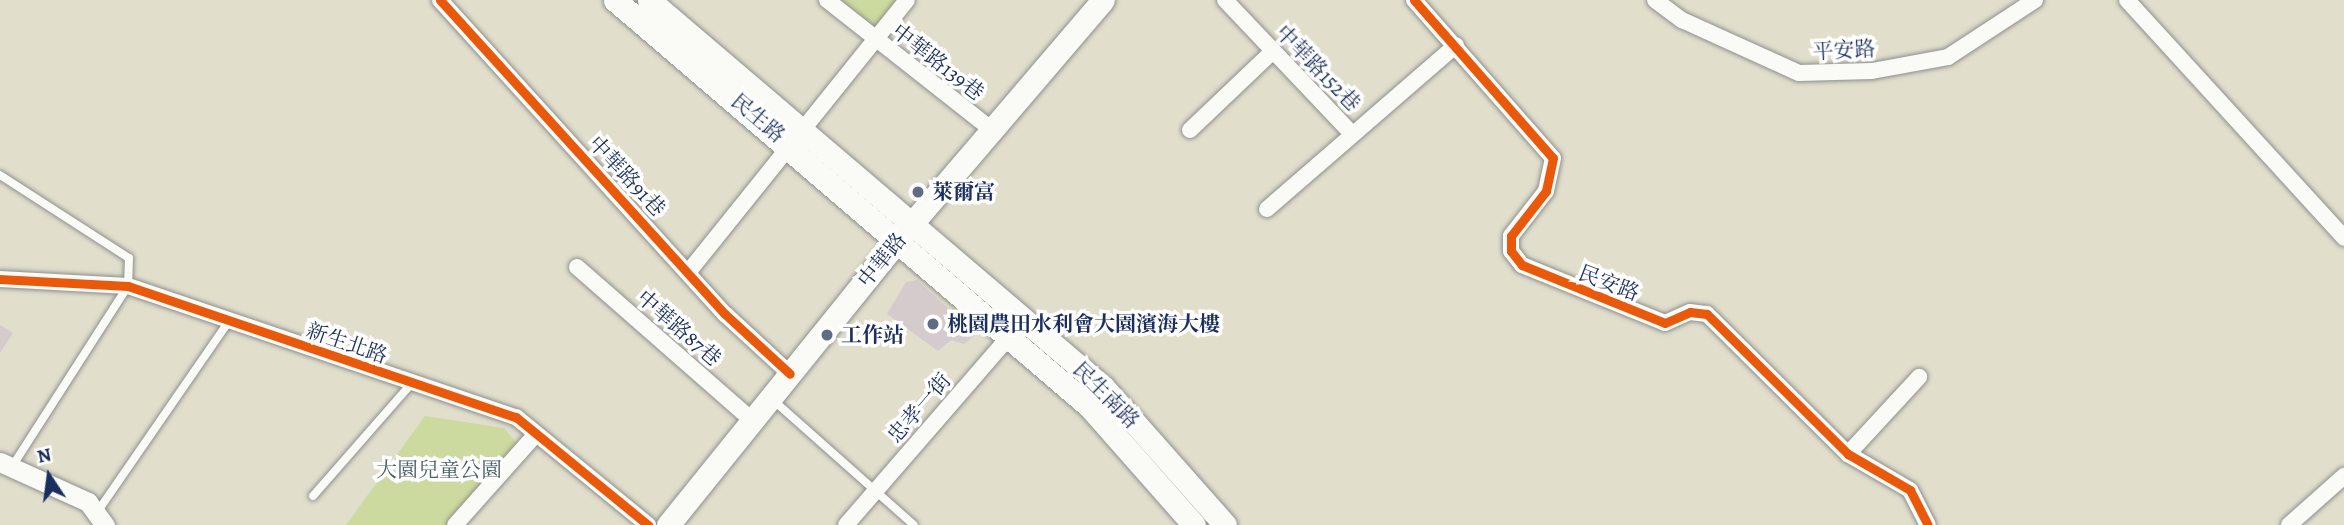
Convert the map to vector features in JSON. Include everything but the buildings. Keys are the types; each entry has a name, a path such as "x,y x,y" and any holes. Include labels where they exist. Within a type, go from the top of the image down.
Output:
{"main road":[{"name":"民生路","path":"615,0 913,222"},
{"name":"民生路","path":"649,0 795,136 897,240"},
{"name":"中華路","path":"668,525 897,240 1103,0"},
{"name":"民生南路","path":"913,222 1103,387 1225,525"},
{"name":"民生南路","path":"897,240 1090,407 1194,525"}],"street":[{"name":"中華路91巷","path":"440,0 690,270 725,314 790,374"},
{"name":"中華路139巷","path":"827,0 992,130"},
{"path":"690,270 795,136 907,0"},
{"name":"中華路152巷","path":"1225,0 1353,134"},
{"name":"民安路","path":"1414,0 1553,158 1546,191 1511,236 1511,251 1522,265 1665,323 1689,312 1707,314 1848,454 1910,490 1928,525"},
{"name":"平安路","path":"1656,0 1682,20 1799,74 1872,71 1948,57 2035,0"},
{"path":"2127,0 2344,238"},
{"path":"1267,209 1456,45"},
{"path":"1191,130 1273,51"},
{"name":"中華路87巷","path":"577,267 753,421"},
{"name":"新生北路","path":"0,279 128,286 411,384 516,417 648,525"},
{"name":"忠孝一街","path":"847,525 1024,319"},
{"path":"1848,454 1919,377"},
{"path":"455,525 536,434"},
{"path":"6,464 88,502 101,519"},
{"path":"2288,525 2344,476"}],"lane":[{"path":"0,175 129,258 128,286 6,464"},
{"path":"101,519 229,321"},
{"path":"313,496 411,384"},
{"path":"771,398 879,487 914,525"}],"green space":[{"path":"827,0 907,0 875,39"},
{"name":"大園兒童公園","path":"425,416 504,428 517,444 450,525 346,525"}],"cycle path":[{"path":"440,0 725,314 790,374"},
{"path":"1414,0 1553,158 1546,191 1511,236 1511,251 1522,265 1665,323 1690,312 1707,314 1848,454 1910,490 1928,525"},
{"path":"0,279 128,286 516,417 648,525"}],"place":[{"name":"萊爾富","path":"918,192"},
{"name":"桃園農田水利會大園濱海大樓","path":"933,324"},
{"name":"工作站","path":"827,335"}]}
